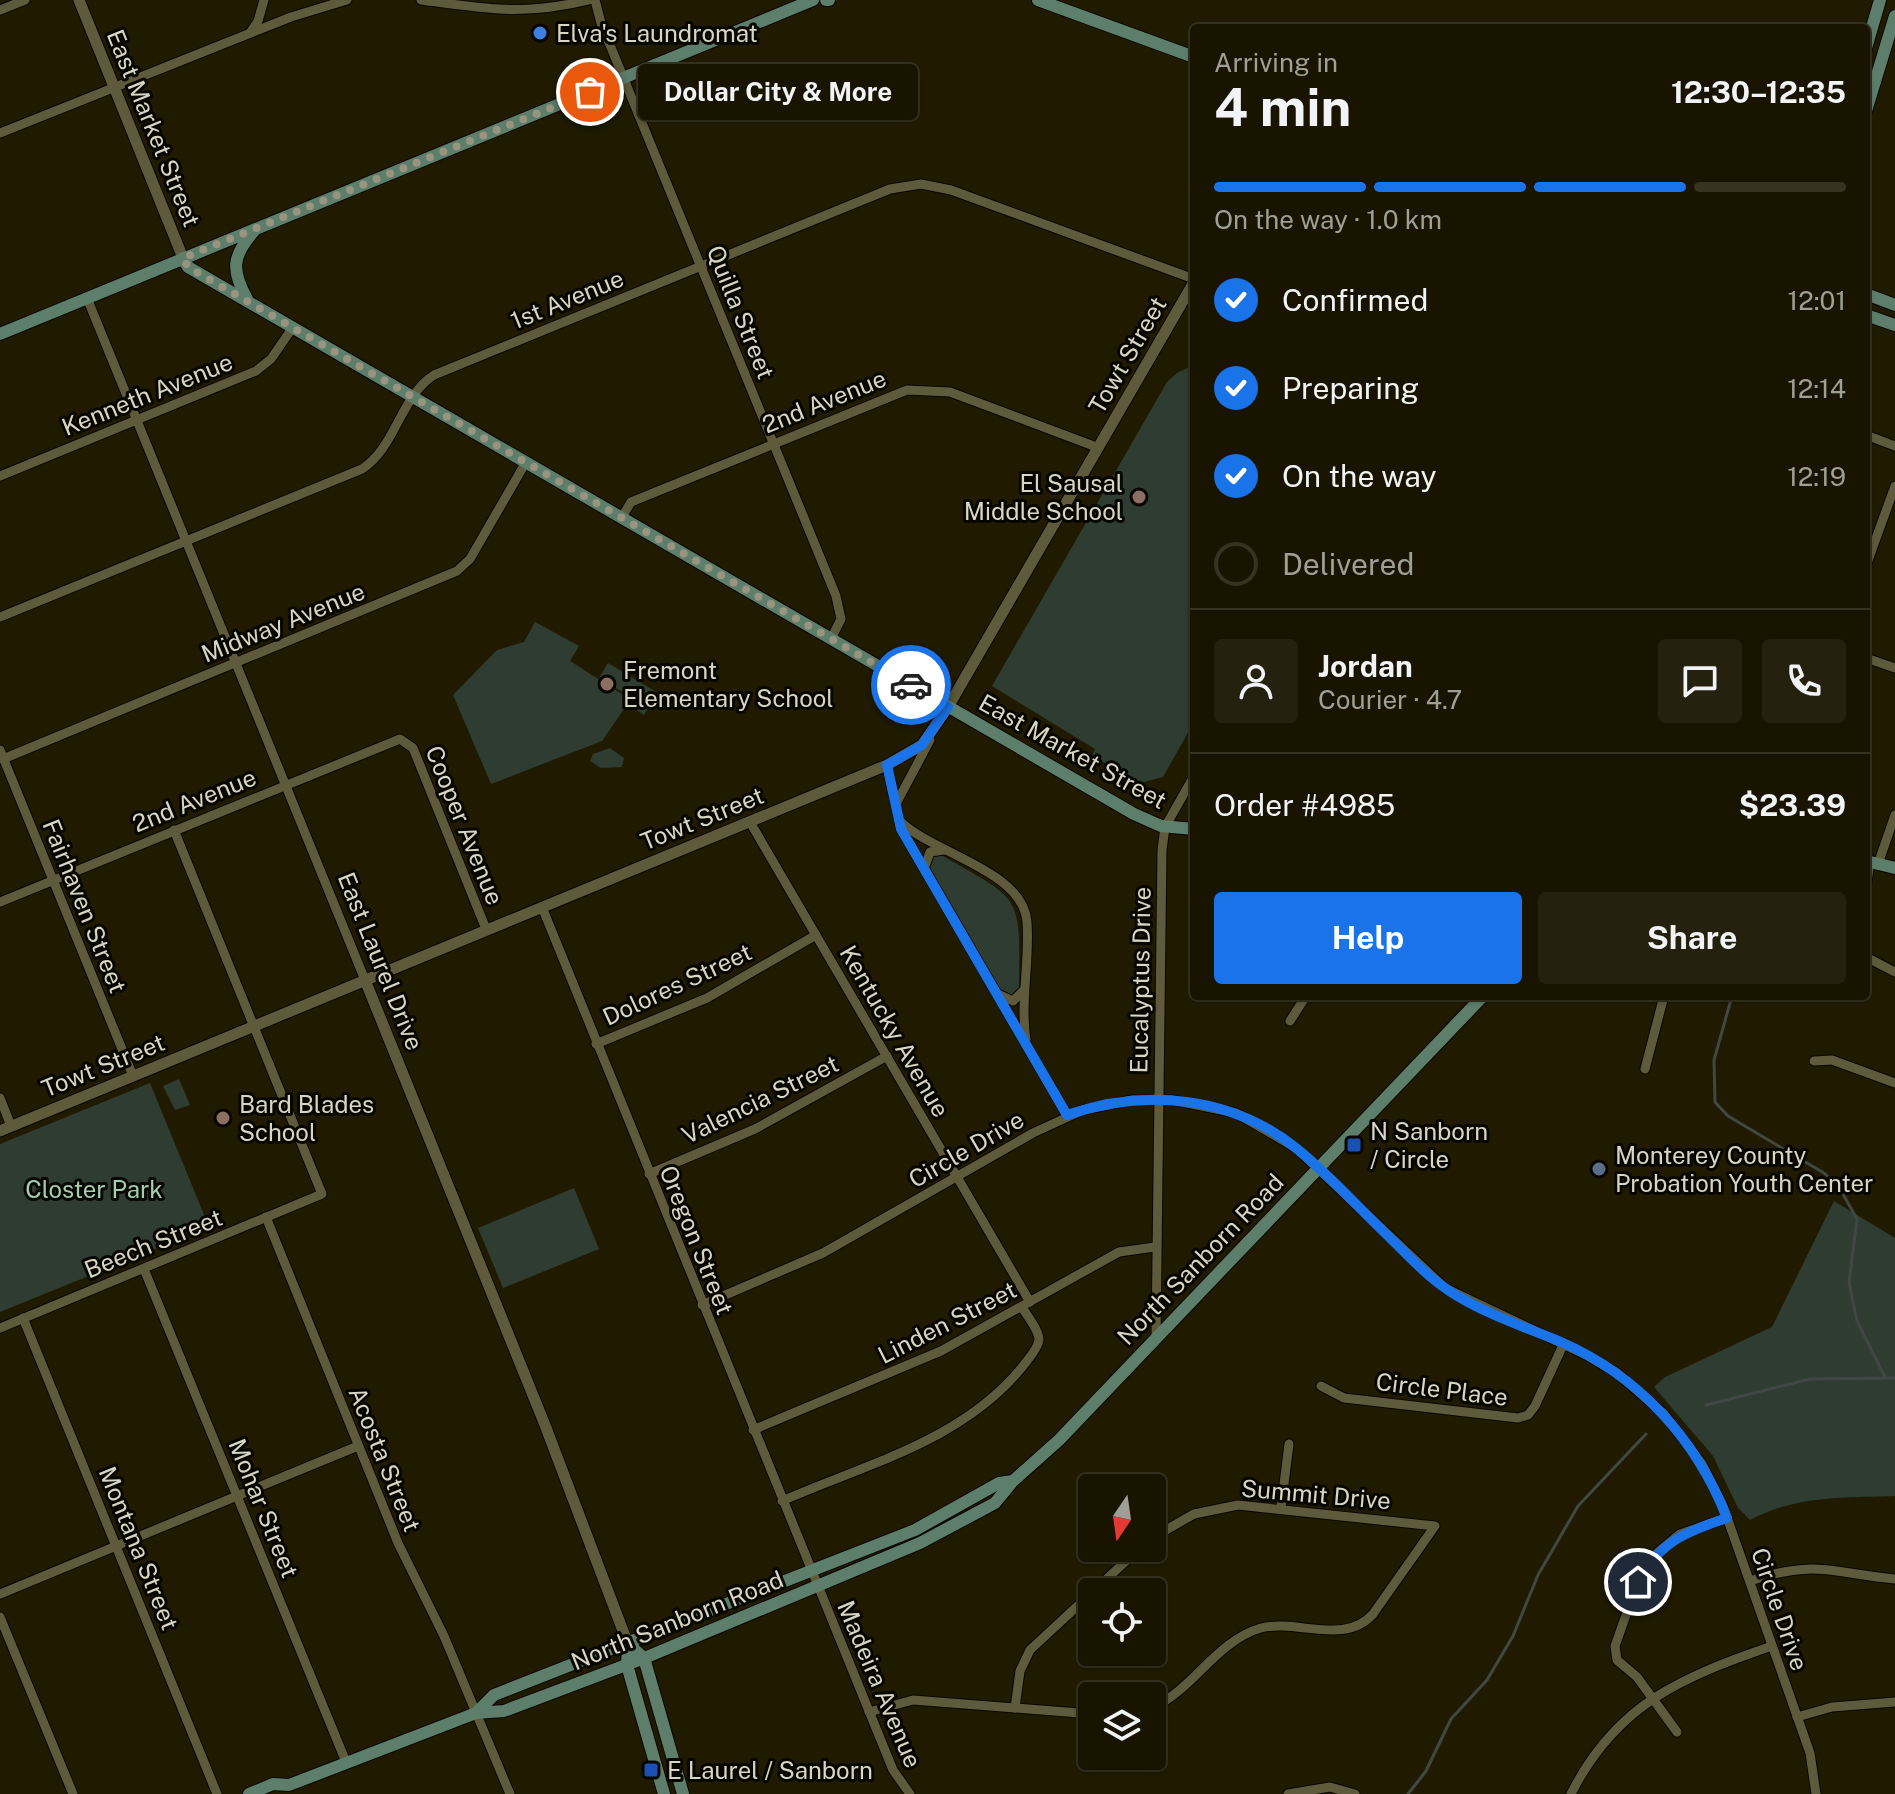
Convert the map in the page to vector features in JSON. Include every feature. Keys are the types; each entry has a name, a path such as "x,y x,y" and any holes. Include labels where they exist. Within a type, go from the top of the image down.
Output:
{"main road":[{"path":"0,334 813,0"},
{"path":"1038,0 1190,56"},
{"path":"1870,34 1880,0"},
{"path":"1870,98 1895,16"},
{"path":"249,302 235,277 234,262 239,249 257,228"},
{"name":"East Market Street","path":"183,258 188,267 1134,814 1165,827 1190,829"},
{"path":"1870,296 1895,305"},
{"path":"1870,316 1895,325"},
{"path":"1871,863 1895,868"},
{"name":"North Sanborn Road","path":"249,1794 273,1784 286,1790 346,1762 476,1713 504,1711 627,1665 816,1587 969,1519 995,1503 1013,1481 1059,1440 1475,1000"},
{"name":"North Sanborn Road","path":"476,1713 494,1695 915,1530 999,1483 1013,1481"},
{"name":"East Laurel Drive","path":"628,1644 644,1658"},
{"name":"East Laurel Drive","path":"628,1644 627,1665 664,1794"},
{"path":"644,1658 683,1794"}],"street":[{"path":"0,10 25,0"},
{"name":"East Market Street","path":"79,0 183,258"},
{"path":"250,33 258,21 264,0"},
{"path":"0,133 250,33 347,0"},
{"path":"421,0 516,12 540,11 592,0"},
{"name":"Quilla Street","path":"592,0 839,602 841,619 831,639"},
{"name":"1st Avenue","path":"0,617 362,469 379,453 413,396 425,382 441,372 890,189 921,184 951,190 1190,279"},
{"name":"Towt Street","path":"6,1128 750,822 887,765 915,750 938,724 1190,287"},
{"name":"East Laurel Drive","path":"87,298 545,1425 628,1644"},
{"name":"Kenneth Avenue","path":"0,476 256,371 271,359 293,327"},
{"name":"2nd Avenue","path":"622,517 631,502 887,396 926,389 950,392 1099,448"},
{"path":"1870,437 1895,446"},
{"name":"Midway Avenue","path":"2,755 236,663 461,569 526,462"},
{"path":"1870,555 1895,486"},
{"path":"1870,659 1895,668"},
{"path":"896,804 938,724"},
{"name":"2nd Avenue","path":"0,902 396,739 404,740"},
{"name":"Cooper Avenue","path":"404,740 413,748 486,929"},
{"name":"Fairhaven Street","path":"2,755 133,1076"},
{"path":"887,765 898,819 1067,1115"},
{"name":"Eucalyptus Drive","path":"1156,1337 1157,1100 1165,827 1190,783"},
{"path":"1871,863 1895,815"},
{"path":"898,819 1006,885 1022,903 1027,926 1025,986 1028,1047"},
{"name":"Kentucky Avenue","path":"750,822 958,1178 1026,1305 1037,1334 1038,1346 1009,1383 976,1412 928,1441 782,1501"},
{"path":"174,830 255,1027"},
{"path":"925,870 925,860 930,852 947,851"},
{"name":"Oregon Street","path":"542,907 816,1587"},
{"name":"Dolores Street","path":"596,1044 707,998 816,935"},
{"path":"1870,959 1895,972"},
{"path":"995,992 1013,1001 1021,995 1025,986"},
{"path":"1290,1021 1303,1000"},
{"path":"1645,1069 1663,1000"},
{"name":"Beech Street","path":"0,1328 322,1194 255,1027"},
{"name":"Valencia Street","path":"649,1174 767,1123 887,1056"},
{"path":"1814,1061 1832,1060 1895,1083"},
{"path":"0,1098 6,1128"},
{"name":"Circle Drive","path":"702,1305 823,1253 1067,1115 1111,1103 1157,1100 1202,1103 1247,1118 1285,1140 1318,1168 1445,1288 1471,1303 1564,1343 1617,1373 1664,1414 1702,1464 1727,1518 1810,1753 1816,1794"},
{"name":"Acosta Street","path":"266,1217 406,1561 441,1628 510,1794"},
{"name":"Linden Street","path":"753,1430 916,1363 1124,1249 1155,1247"},
{"name":"Mohar Street","path":"144,1269 346,1762"},
{"name":"Montana Street","path":"23,1318 217,1794"},
{"name":"Circle Place","path":"1321,1386 1344,1398 1518,1418 1528,1415 1535,1406 1564,1343"},
{"path":"1281,1508 1289,1444"},
{"path":"0,1594 358,1446"},
{"name":"Summit Drive","path":"1166,1528 1176,1521 1214,1508 1248,1505 1435,1526 1373,1614 1359,1626 1339,1630 1281,1625 1256,1630 1233,1642 1166,1699"},
{"path":"1677,1732 1615,1654 1636,1587 1649,1563 1668,1542 1688,1531 1727,1518"},
{"path":"1015,1708 1020,1671 1030,1650 1125,1562"},
{"path":"1750,1581 1786,1570 1817,1566 1895,1579"},
{"name":"Madeira Avenue","path":"816,1587 893,1770 910,1794"},
{"path":"0,1618 73,1794"},
{"path":"1571,1794 1610,1737 1653,1698 1694,1674 1772,1646"},
{"path":"869,1712 913,1700 1078,1713"},
{"path":"1797,1717 1832,1707 1895,1702"},
{"path":"1288,1794 1330,1787 1355,1794"}],"green space":[{"name":"El Sausal Middle School","path":"1190,367 1190,729 1163,777 1140,783 1092,756 1095,749 992,686 1167,382"},
{"path":"535,622 579,646 570,661 625,696 626,706 602,741 491,784 453,695 497,650 524,642"},
{"path":"608,663 658,693 644,715 628,704 626,694 599,678"},
{"path":"610,748 624,758 622,767 601,768 590,761 593,754"},
{"path":"941,855 988,882 1011,904 1019,934 1019,989 1013,997 1004,995 928,864 931,856"},
{"path":"179,1079 190,1105 175,1110 163,1086"},
{"name":"Closter Park","path":"150,1083 209,1227 0,1312 0,1144"},
{"path":"574,1188 599,1249 503,1288 478,1228"},
{"path":"1834,1201 1895,1238 1895,1496 1803,1502 1750,1520 1738,1508 1713,1456 1654,1387 1665,1377 1772,1327"}],"waterway":[{"path":"1731,1000 1714,1060 1715,1102 1728,1116 1824,1173 1839,1187 1857,1219 1849,1283 1857,1321 1885,1377"},
{"path":"1706,1405 1810,1379 1895,1378"},
{"path":"1408,1794 1426,1771 1451,1719 1487,1680 1513,1636 1538,1575 1578,1506 1646,1434"}],"way so far":[{"path":"590,92 183,258 186,266 911,685"}],"place":[{"name":"Elva's Laundromat","path":"540,33"},
{"name":"Dollar City & More","path":"590,92"},
{"name":"El Sausal Middle School","path":"1139,497"},
{"name":"Fremont Elementary School","path":"607,684"},
{"name":"Bard Blades School","path":"223,1118"},
{"name":"N Sanborn / Circle","path":"1354,1145"},
{"name":"Monterey County Probation Youth Center","path":"1599,1169"},
{"name":"E Laurel / Sanborn","path":"651,1770"}],"route":[{"path":"911,685 948,707 922,745 887,765 900,824 1067,1115 1096,1106 1144,1099 1202,1103 1247,1118 1272,1131 1303,1154 1445,1288 1471,1303 1564,1343 1631,1384 1664,1414 1690,1447 1718,1494 1727,1518 1688,1531 1668,1542 1638,1582"}]}
